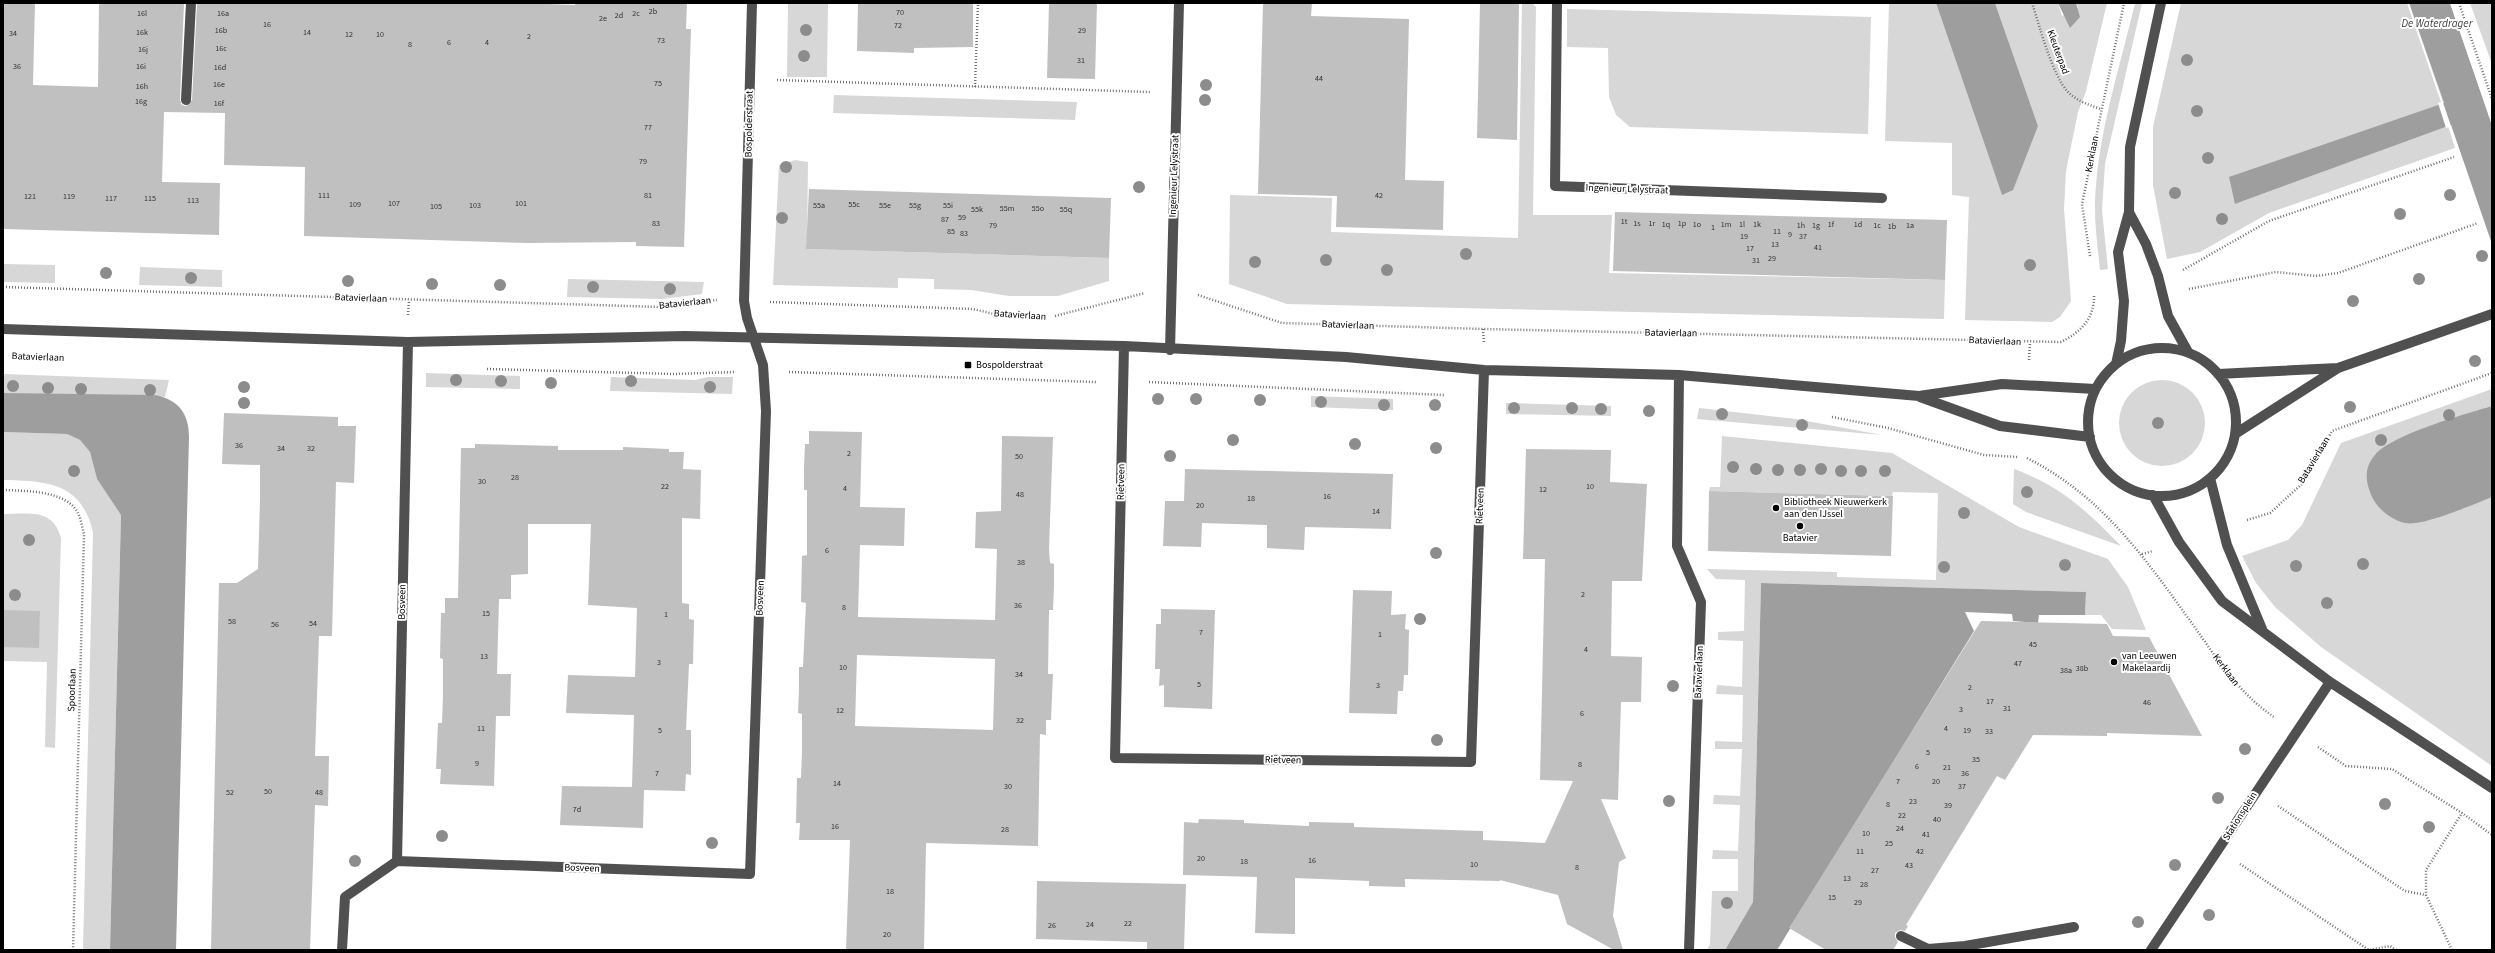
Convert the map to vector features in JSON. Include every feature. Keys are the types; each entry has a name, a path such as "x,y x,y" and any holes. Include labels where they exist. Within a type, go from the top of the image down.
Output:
{"street":[{"path":"186,100 191,3"},
{"name":"Bospolderstraat","path":"752,3 744,301 753,339"},
{"name":"Ingenieur Lelystraat","path":"1170,350 1179,3"},
{"name":"Ingenieur Lelystraat","path":"1557,3 1555,186 1882,198"},
{"path":"2116,364 2121,341 2124,301 2123,282 2118,252 2129,212 2130,147 2161,3"},
{"path":"2129,212 2146,244 2158,276 2168,316 2188,352 2218,374 2227,387 2233,402 2235,434 2226,458 2210,478 2188,491 2165,496 2153,495 2131,489 2112,476 2098,459 2090,437 2088,421 2095,389 2100,380 2116,364 2143,350 2158,348 2188,352"},
{"path":"2235,434 2338,368 2492,314"},
{"path":"3,328 408,342 685,336 753,339 1124,346 1170,350 1346,357 1484,370 1679,375 1918,396 2002,384 2095,389"},
{"name":"Bosveen","path":"408,342 397,860 750,874 766,411 763,371 753,339"},
{"name":"Rietveen","path":"1124,346 1115,758 1471,762 1484,370"},
{"path":"2218,374 2338,368"},
{"name":"Batavierlaan","path":"1679,375 1677,546 1701,602 1689,950"},
{"path":"1918,396 2000,426 2090,437"},
{"path":"2210,478 2222,528 2234,563 2262,629"},
{"path":"2153,495 2178,542 2222,601 2262,629 2330,682 2492,788"},
{"name":"Stationsplein","path":"2151,950 2330,682"},
{"path":"342,950 345,897 397,860"},
{"path":"1902,936 1928,948 1965,946 2074,927"}],"path":[{"path":"975,87 978,3"},
{"name":"Kleuterpad","path":"2032,3 2058,79 2068,93 2081,102 2101,109"},
{"name":"Kerklaan","path":"2091,264 2082,204 2124,3"},
{"path":"2459,3 2492,99"},
{"path":"750,80 1176,93"},
{"path":"2158,276 2178,273 2269,221 2454,157"},
{"path":"2162,294 2276,272 2316,276 2338,273 2478,223"},
{"name":"Batavierlaan","path":"1052,317 1139,293 1171,293 1203,295 1282,323 2061,342 2074,335 2086,323 2094,307 2094,287 2123,282"},
{"name":"Batavierlaan","path":"3,287 661,307 706,300 744,301 973,309 1001,315"},
{"path":"486,369 674,374 763,371 1124,382 1169,382 1484,397"},
{"name":"Batavierlaan","path":"2222,528 2270,514 2303,483 2332,431 2492,373"},
{"name":"Kerklaan","path":"1831,417 1888,428 1984,455 2026,457 2053,471 2085,495 2119,527 2142,554 2236,686 2267,712 2346,766 2392,769 2462,813 2492,835"},
{"name":"Spoorlaan","path":"3,490 35,491 59,497 78,512 84,534 73,950"},
{"path":"2142,554 2178,542"},
{"path":"2256,791 2405,891 2426,894"},
{"path":"2452,950 2426,894 2426,870 2462,813"},
{"path":"2219,850 2369,950 2390,946 2396,950"}],"shaded area":[{"path":"788,3 828,3 827,77 787,77"},
{"path":"1522,3 1532,3 1536,7 1533,215 1612,215 1609,273 1945,280 1944,319 1287,304 1229,284 1230,195 1332,198 1331,232 1518,238"},
{"path":"1889,3 1936,3 2002,195 2038,126 1995,3 2058,3 2062,16 2078,7 2076,3 2107,3 2086,91 2078,112 2066,171 2064,209 2071,301 2060,317 2052,322 1965,320 1969,197 1952,195 1952,143 1885,141"},
{"path":"2135,3 2142,3 2105,164 2102,210 2108,269 2100,270 2095,206 2102,139"},
{"path":"2181,3 2409,3 2444,104 2235,204 2448,126 2455,148 2269,213 2200,252 2167,259 2153,185 2153,127"},
{"path":"2470,3 2492,3 2492,64"},
{"path":"1567,9 1871,17 1868,134 1630,127 1616,115 1609,97 1608,48 1567,47"},
{"path":"834,95 1077,102 1075,120 833,113"},
{"path":"795,160 808,162 807,249 1109,258 1109,281 1058,296 1009,296 971,290 934,289 934,279 898,278 898,288 773,285 779,165"},
{"path":"3,264 55,265 55,283 3,282"},
{"path":"140,267 222,270 222,287 139,285"},
{"path":"568,279 704,282 702,294 662,299 567,297"},
{"path":"426,373 520,376 520,389 426,387"},
{"path":"3,374 169,380 165,397 22,394 3,393"},
{"path":"611,377 695,380 708,377 733,377 732,394 610,391"},
{"path":"2154,380 2170,380 2179,383 2193,392 2202,406 2205,415 2205,431 2202,440 2193,454 2179,463 2170,466 2154,466 2138,459 2131,454 2126,447 2119,431 2119,415 2126,399 2131,392 2138,387"},
{"path":"2492,389 2492,406 2469,413 2436,518 2492,497 2492,766 2321,647 2275,607 2256,583 2242,556 2288,540 2302,525 2341,443"},
{"path":"1311,396 1393,399 1393,410 1311,407"},
{"path":"1506,403 1611,406 1611,416 1506,414"},
{"path":"1699,408 1796,419 1882,435 1697,419"},
{"path":"3,432 67,434 80,440 90,452 97,479 121,515 110,950 83,950 93,532 87,515 80,503 71,494 48,484 19,480 3,480"},
{"path":"1722,436 1892,453 2019,527 2108,559 2128,587 2146,630 2112,629 2101,615 2085,615 2086,592 1761,583 1753,902 1725,950 1707,950 1710,944 1712,891 1738,891 1738,859 1712,859 1713,850 1738,851 1740,805 1713,804 1714,795 1740,796 1742,749 1715,749 1715,741 1742,742 1743,695 1716,694 1717,685 1742,687 1743,641 1718,640 1718,632 1744,631 1745,580 1716,579 1707,569 1837,572 1837,577 1936,580 1938,493 1893,492 1892,496 1709,491 1710,487 1720,487"},
{"path":"2014,469 2031,476 2060,492 2096,521 2121,546 2026,512 2013,504"},
{"path":"3,514 31,514 46,517 57,528 61,538 55,748 45,747 47,662 3,661"}],"water":[{"path":"1936,3 1995,3 2038,126 2013,190 2002,195"},
{"path":"2058,3 2076,3 2080,17 2070,28"},
{"name":"De Waterdrager","path":"2409,3 2450,3 2492,125 2492,244 2451,125 2235,204 2229,177 2444,103"},
{"path":"3,393 154,395 170,400 176,404 184,414 187,421 189,437 176,950 110,950 121,515 97,479 90,452 80,440 67,434 3,432"},
{"path":"2492,406 2492,497 2423,522 2405,523 2393,519 2383,512 2375,503 2367,482 2369,464 2375,455 2384,447 2412,433"},
{"path":"1761,583 2086,592 2085,615 2039,615 2038,623 2013,621 2012,614 1965,612 1974,631 1777,950 1725,950 1753,902"}],"pier":[{"path":"2407,3 2409,3 2492,246 2450,127 2446,128 2438,103 2441,102"},
{"path":"2450,3 2452,3 2480,85 2492,85 2492,125"}],"building":[{"path":"3,3 35,3 33,85 98,87 99,3 184,4 180,100 182,105 186,106 192,100 197,4 522,3 575,5 575,3 687,3 686,29 691,29 684,247 636,246 636,242 527,243 304,236 305,167 224,165 225,113 164,112 162,182 220,183 219,235 3,229"},
{"path":"858,3 973,3 973,47 914,48 914,53 857,51"},
{"path":"1049,3 1097,3 1095,79 1047,78"},
{"path":"1263,3 1312,3 1311,16 1409,19 1405,180 1444,181 1443,230 1336,227 1337,196 1258,194"},
{"path":"1480,3 1519,3 1517,140 1477,138"},
{"path":"809,189 1111,198 1109,258 806,249"},
{"path":"1615,212 1947,220 1945,280 1613,271"},
{"path":"224,413 338,417 338,426 356,426 354,483 336,482 332,636 319,636 315,756 329,756 328,806 315,805 310,950 211,950 219,583 237,583 258,569 260,499 260,465 222,464"},
{"path":"809,431 862,432 860,507 905,508 904,546 860,545 858,617 995,620 997,549 975,548 976,512 1001,511 1002,436 1053,437 1049,549 1050,563 1054,564 1054,586 1053,610 1049,610 1048,674 1053,674 1051,720 1046,720 1046,735 1040,734 1038,846 926,843 924,950 846,950 850,840 799,840 800,823 796,823 797,778 801,778 802,714 798,713 799,667 803,667 806,603 801,602 802,556 807,555 807,490 804,490 804,468 805,444 809,444","holes":["857,655 995,659 993,730 855,726"]},
{"path":"475,444 558,446 558,450 623,450 623,447 669,449 669,452 684,452 683,469 701,470 700,519 682,518 682,603 689,604 689,619 694,620 693,664 689,664 686,730 691,730 691,775 686,774 685,791 644,790 643,828 560,825 562,786 632,787 634,715 566,713 568,675 635,677 637,608 588,605 591,524 528,524 528,574 511,575 511,599 499,599 497,674 511,674 510,716 496,716 494,786 440,784 441,769 436,769 438,723 442,723 443,695 443,659 440,658 441,613 445,613 445,598 458,598 461,448 475,448"},
{"path":"1526,449 1611,450 1610,482 1647,484 1642,581 1612,581 1611,656 1642,657 1641,702 1621,702 1618,800 1601,799 1626,858 1619,862 1613,916 1623,950 1614,950 1567,924 1558,895 1500,880 1405,879 1405,887 1369,886 1369,881 1295,878 1295,934 1255,933 1257,877 1183,875 1184,822 1198,823 1199,819 1244,820 1244,823 1309,826 1309,822 1354,823 1354,827 1483,831 1483,840 1545,843 1573,781 1540,780 1545,559 1523,559"},
{"path":"1185,469 1393,474 1391,529 1305,527 1304,550 1267,548 1267,525 1202,523 1201,547 1163,546 1165,501 1184,501"},
{"name":"Batavier","path":"1709,491 1893,496 1891,556 1708,551"},
{"path":"1353,590 1392,591 1391,615 1406,614 1405,629 1409,630 1408,675 1404,675 1403,691 1398,691 1397,714 1349,713"},
{"path":"1161,609 1215,610 1212,709 1164,707 1164,685 1159,686 1160,669 1155,669 1156,624 1161,624"},
{"path":"3,610 40,611 39,648 3,647"},
{"path":"1981,621 2107,624 2113,636 2149,637 2202,736 2107,733 2107,736 2033,735 2005,780 1997,776 1906,925 1908,926 1905,931 1900,930 1895,933 1895,937 1898,942 1893,950 1826,950 1789,928"},
{"path":"1037,881 1186,884 1184,950 1147,950 1147,942 1036,939"}],"place":[{"name":"Bospolderstraat","path":"968,365"},
{"name":"Bibliotheek Nieuwerkerk aan den IJssel","path":"1776,508"},
{"name":"Batavier","path":"1800,526"},
{"name":"van Leeuwen Makelaardij","path":"2114,662"}]}
